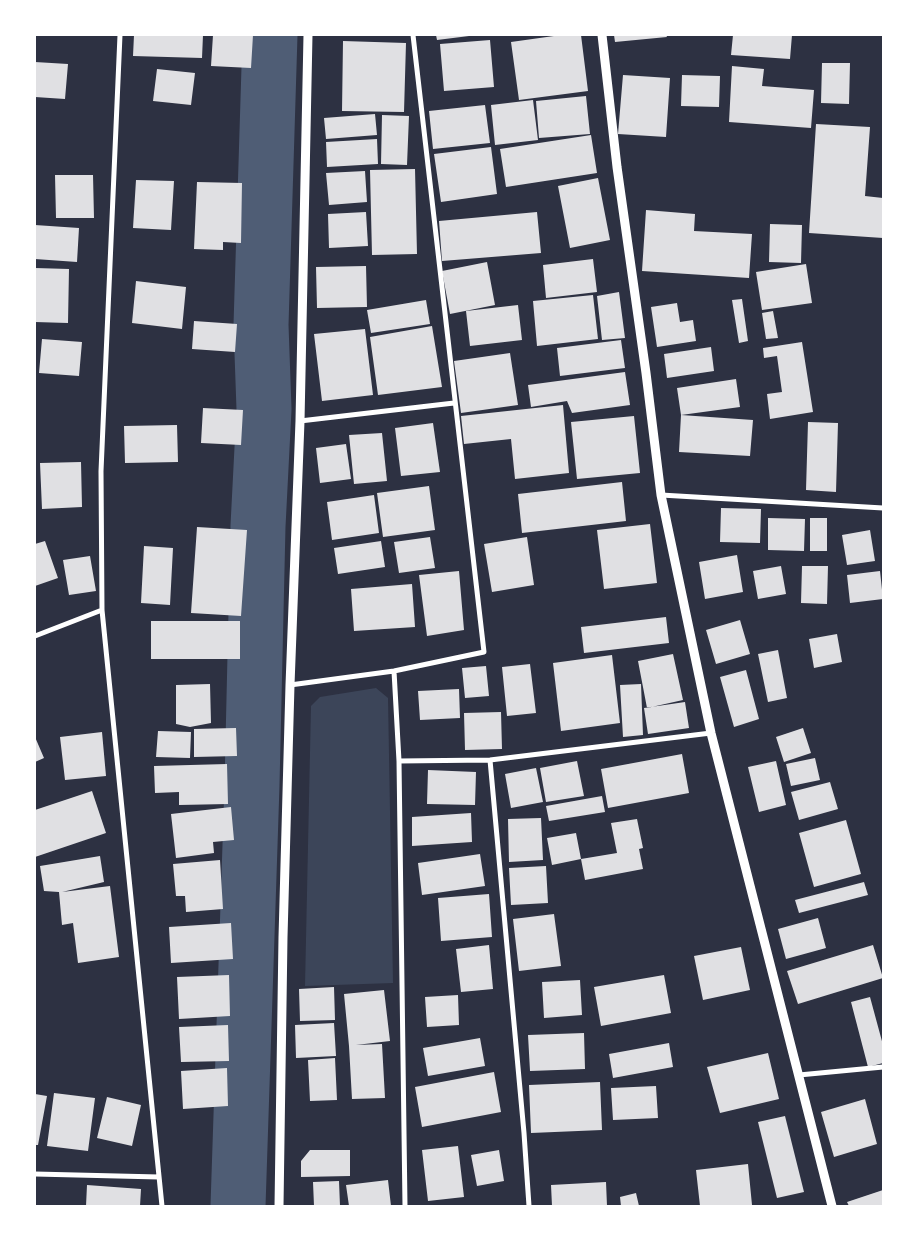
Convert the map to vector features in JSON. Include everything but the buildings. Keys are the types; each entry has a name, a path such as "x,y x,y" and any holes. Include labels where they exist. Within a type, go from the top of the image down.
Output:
{"street":[{"path":"120,35 101,471 102,610 162,1206"},
{"path":"279,1206 283,947 300,421 308,35"},
{"path":"290,685 394,671 484,652 413,35"},
{"path":"602,35 617,167 661,494 711,733 832,1206"},
{"path":"300,421 454,403"},
{"path":"661,494 883,508"},
{"path":"35,636 102,610"},
{"path":"394,671 399,762 405,1206"},
{"path":"399,762 490,760 711,733"},
{"path":"490,760 529,1206"},
{"path":"799,1074 883,1067"},
{"path":"35,1174 159,1177"}],"shaded area":[{"path":"376,688 388,698 393,983 305,986 311,706 320,697"}],"waterway":[{"path":"238,1206 252,785 258,526 264,409 261,325 270,35"}]}
